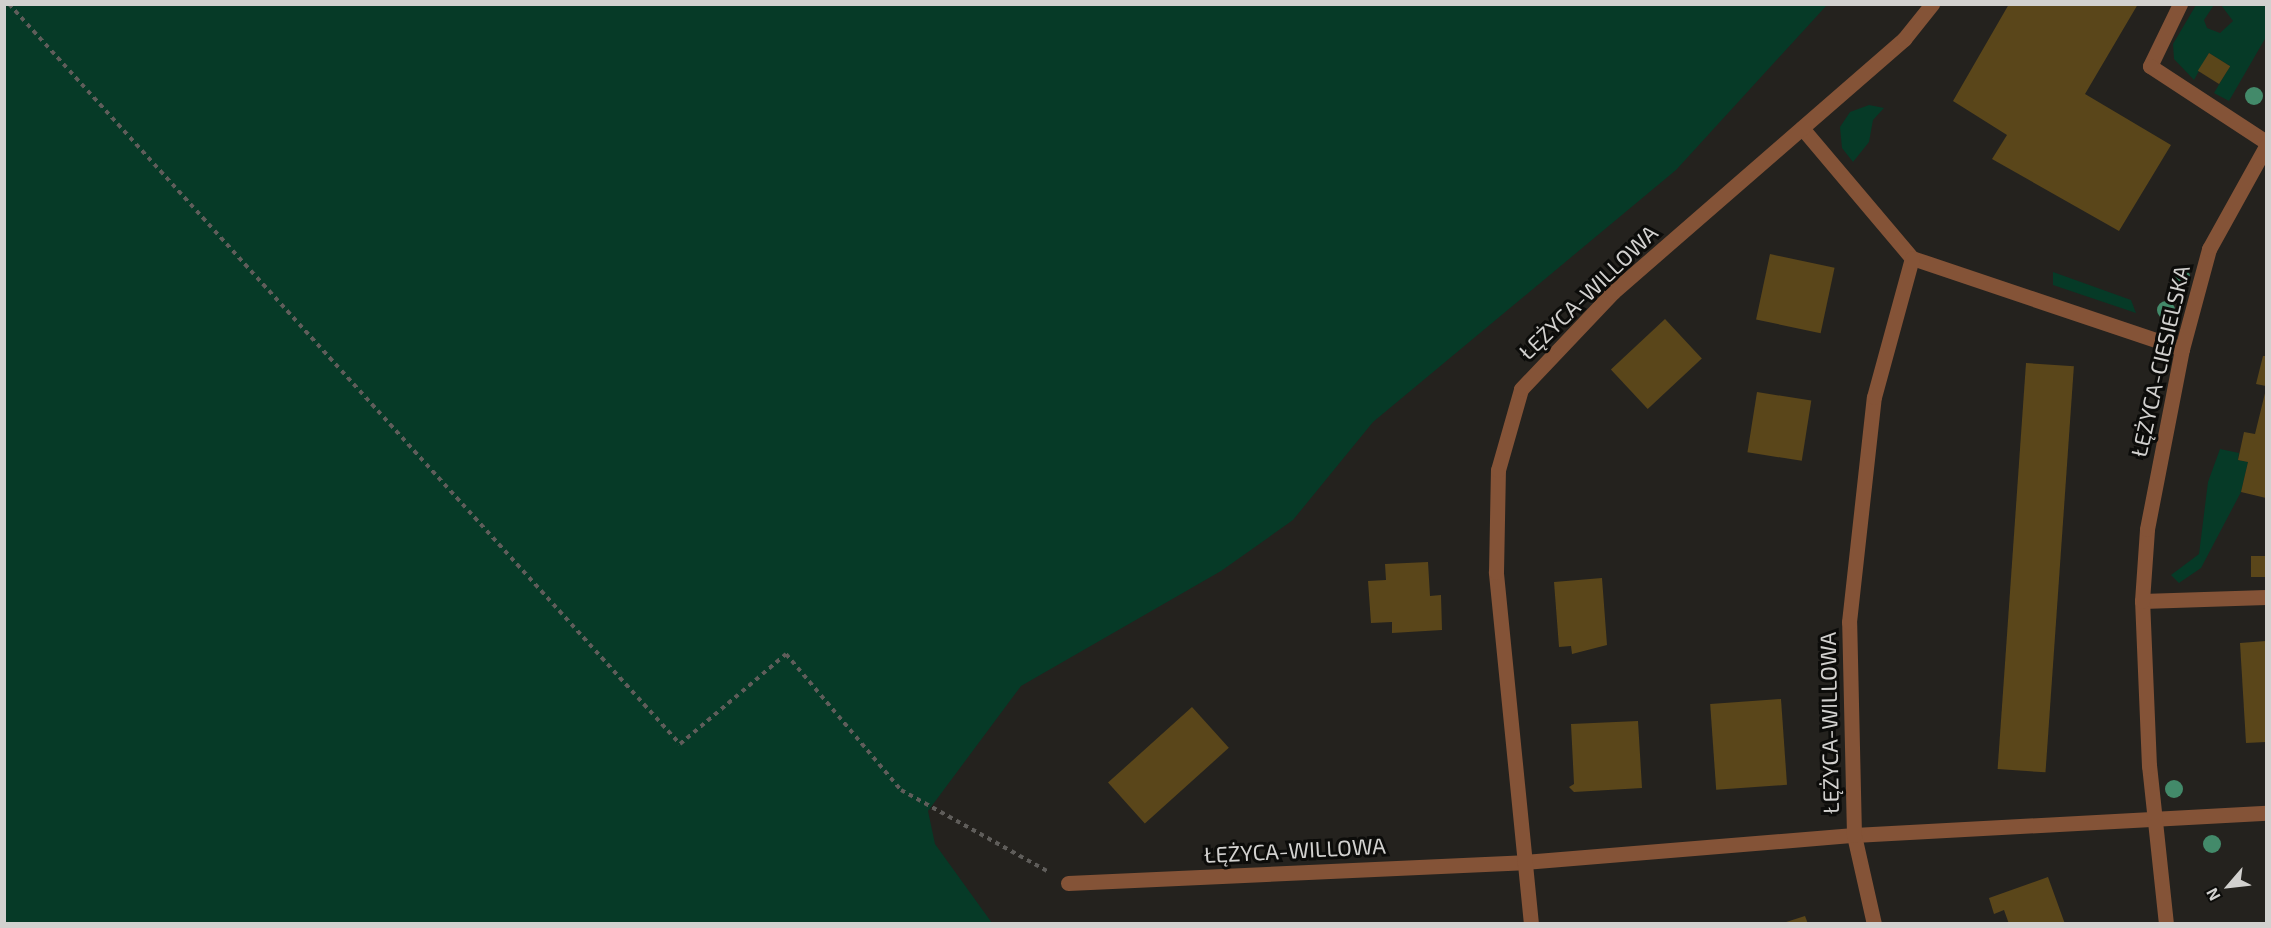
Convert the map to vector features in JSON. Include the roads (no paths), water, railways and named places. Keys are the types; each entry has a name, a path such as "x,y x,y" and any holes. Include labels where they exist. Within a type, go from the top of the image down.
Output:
{"street":[{"name":"ŁĘŻYCA-WILLOWA","path":"1531,924 1496,572 1498,470 1521,389 1613,292 1904,39 1932,4"},
{"path":"2180,4 2150,66 2266,144"},
{"path":"1802,128 1912,258 2182,349"},
{"name":"ŁĘŻYCA-CIESIELSKA","path":"2166,924 2152,820 2142,601 2147,529 2182,349 2210,249 2266,144"},
{"name":"ŁĘŻYCA-WILLOWA","path":"1874,924 1854,835 1849,622 1863,468 1874,397 1912,258"},
{"path":"2142,601 2266,597"},
{"path":"2152,820 2266,813"},
{"name":"ŁĘŻYCA-WILLOWA","path":"1068,883 1524,862 1854,835 2152,820"}]}
